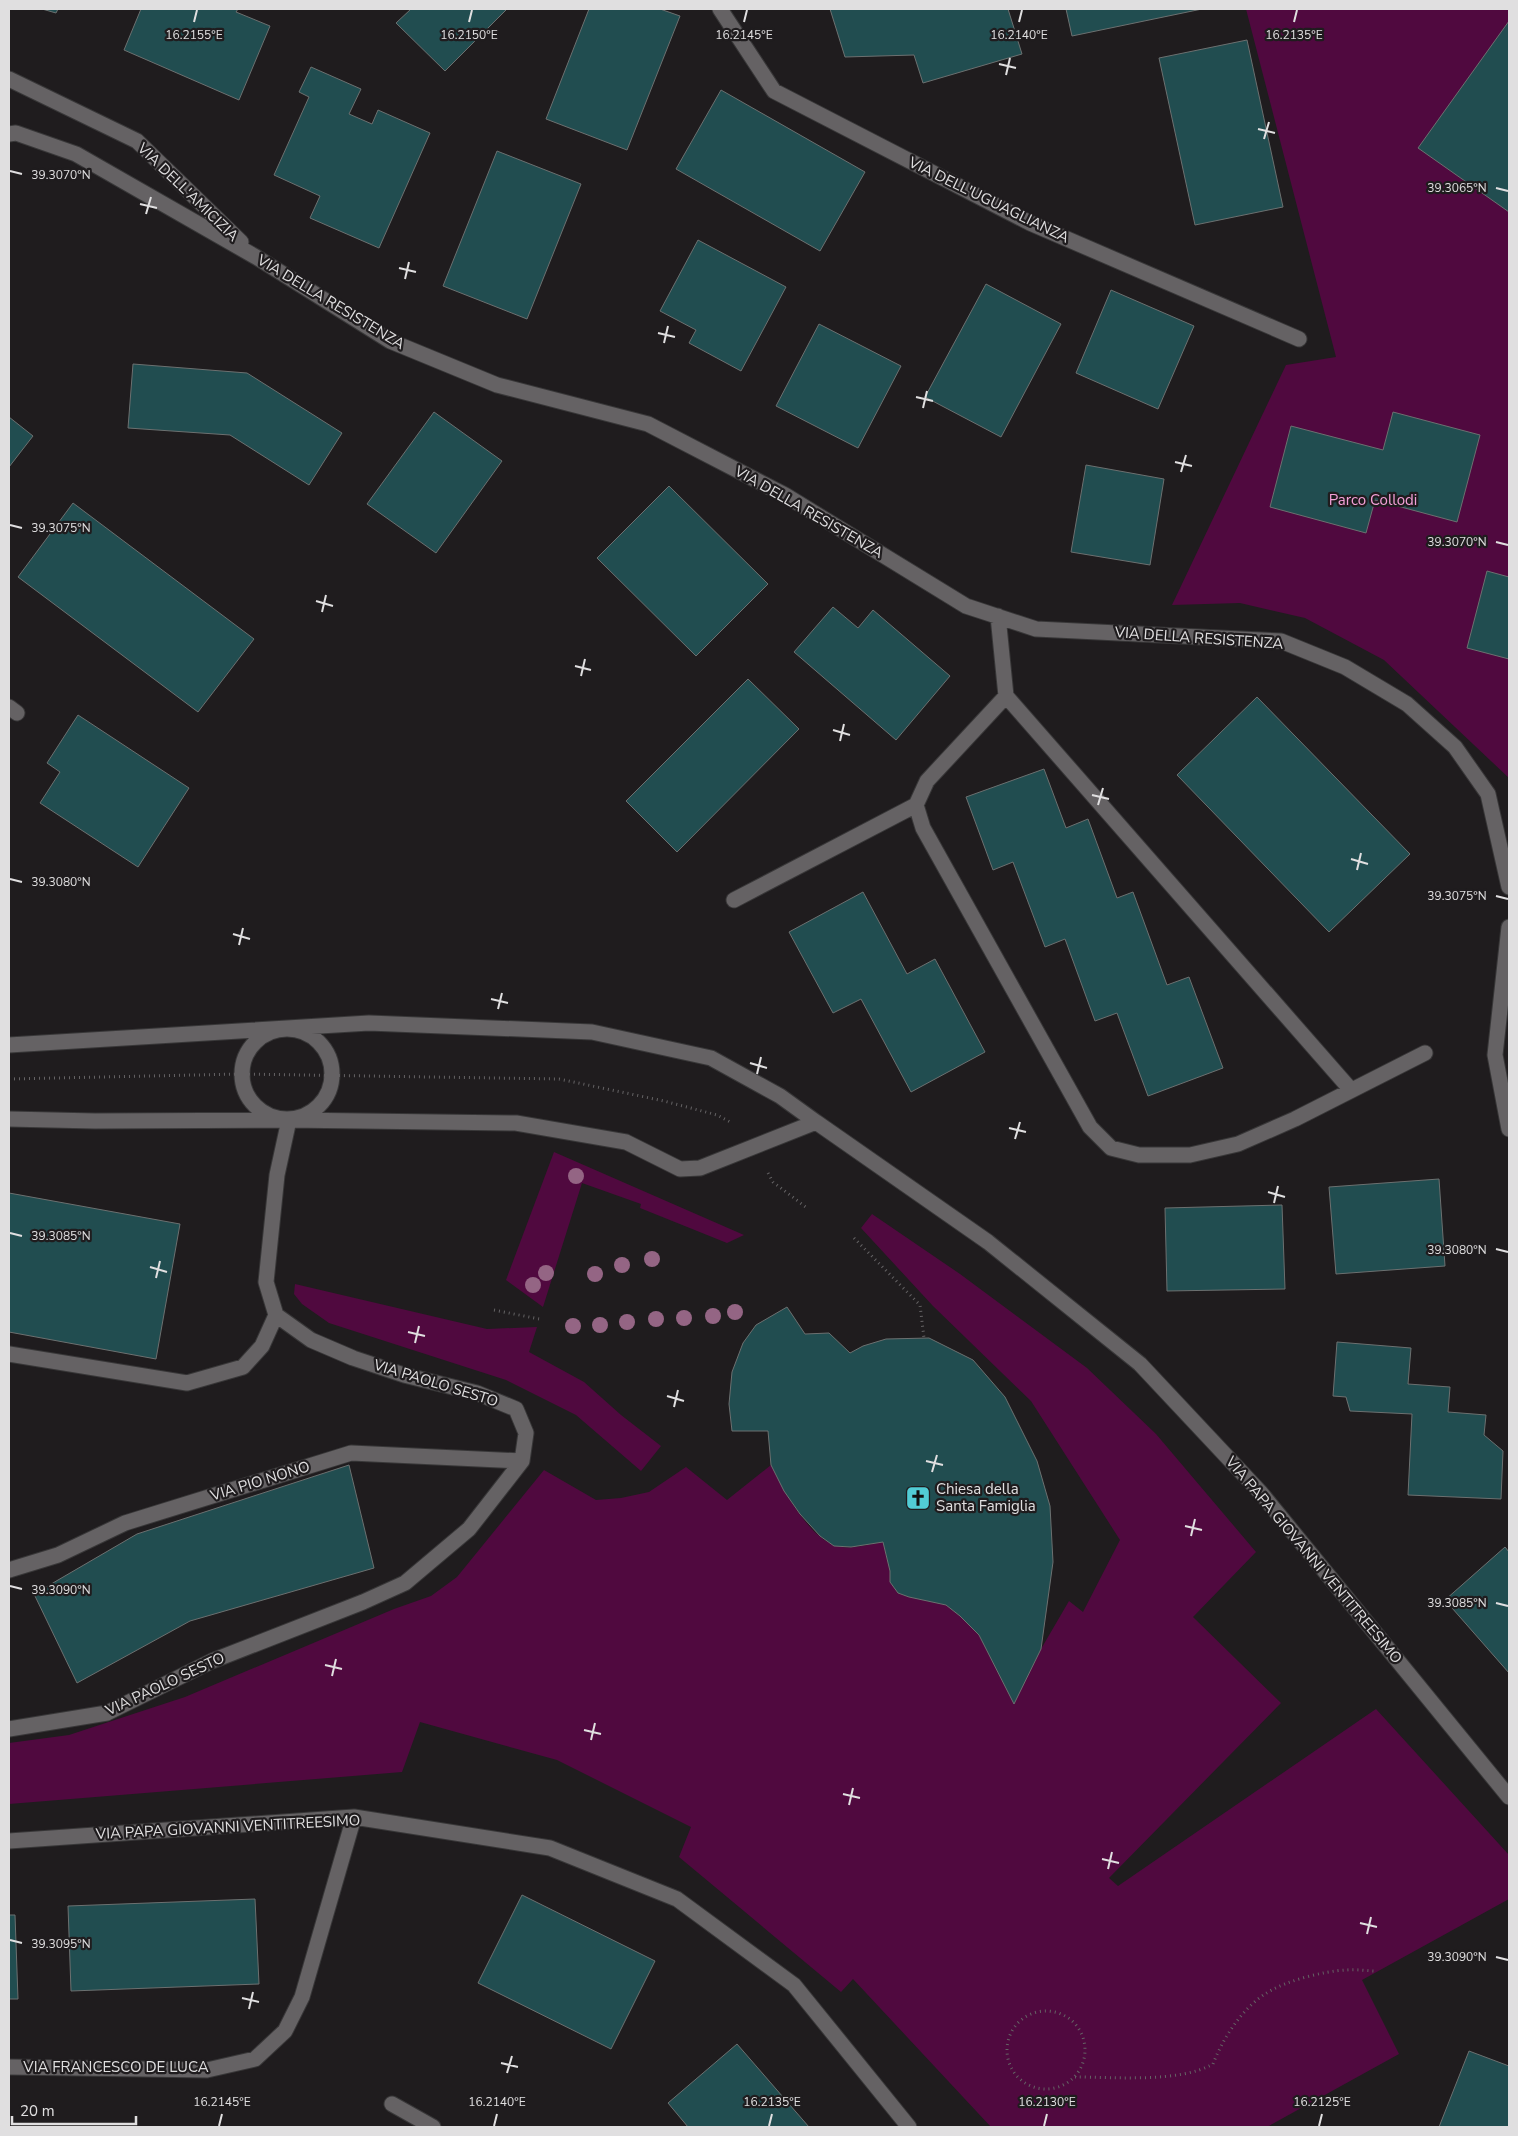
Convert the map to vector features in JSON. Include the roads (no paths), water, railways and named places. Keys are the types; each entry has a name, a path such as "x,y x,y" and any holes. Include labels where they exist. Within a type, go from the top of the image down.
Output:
{"street":[{"name":"VIA DELL'UGUAGLIANZA","path":"720,9 774,91 1030,222 1299,339"},
{"name":"VIA DELL'AMICIZIA","path":"9,79 137,141 256,257"},
{"name":"VIA DELLA RESISTENZA","path":"9,134 16,133 76,154 256,257 390,341 497,385 648,424 784,495 966,606 1036,629 1281,641 1345,667 1407,704 1455,747 1488,794 1509,884"},
{"path":"998,616 1006,696 1351,1090"},
{"path":"734,900 916,805 927,781 1006,696"},
{"path":"916,805 923,828 1090,1128 1111,1148 1139,1155 1190,1155 1238,1144 1295,1119 1425,1053"},
{"path":"1509,927 1495,1055 1509,1129"},
{"name":"VIA PAPA GIOVANNI VENTITREESIMO","path":"9,1045 369,1023 592,1032 711,1058 780,1096 988,1242 1140,1364 1261,1493 1509,1797"},
{"name":"VIA PAPA GIOVANNI VENTITREESIMO","path":"289,1028 304,1032 318,1040 327,1052 332,1067 332,1082 327,1096 317,1108 304,1116 289,1120 274,1118 261,1112 250,1102 243,1088 241,1074 250,1046 261,1036 275,1030 289,1028"},
{"path":"9,1119 516,1122 626,1142 680,1169 700,1168 816,1122"},
{"path":"9,1354 186,1383 243,1367 262,1346 276,1314 266,1282 277,1175 289,1120"},
{"name":"VIA PAOLO SESTO","path":"9,1729 107,1713 212,1662 363,1602 405,1583 469,1529 522,1461 526,1433 516,1409 477,1393 404,1375 353,1358 312,1340 276,1314"},
{"name":"VIA PIO NONO","path":"9,1570 58,1555 125,1523 351,1453 522,1461"},
{"name":"VIA PAPA GIOVANNI VENTITREESIMO","path":"9,1841 354,1817 550,1848 677,1899 794,1985 909,2127"},
{"name":"VIA FRANCESCO DE LUCA","path":"9,2067 207,2070 256,2059 285,2031 302,1997 354,1817"},
{"path":"392,2104 433,2127"}],"place":[{"name":"Chiesa della Santa Famiglia","path":"918,1498"}],"park label":[{"name":"Parco Collodi","path":"1373,500"}]}
